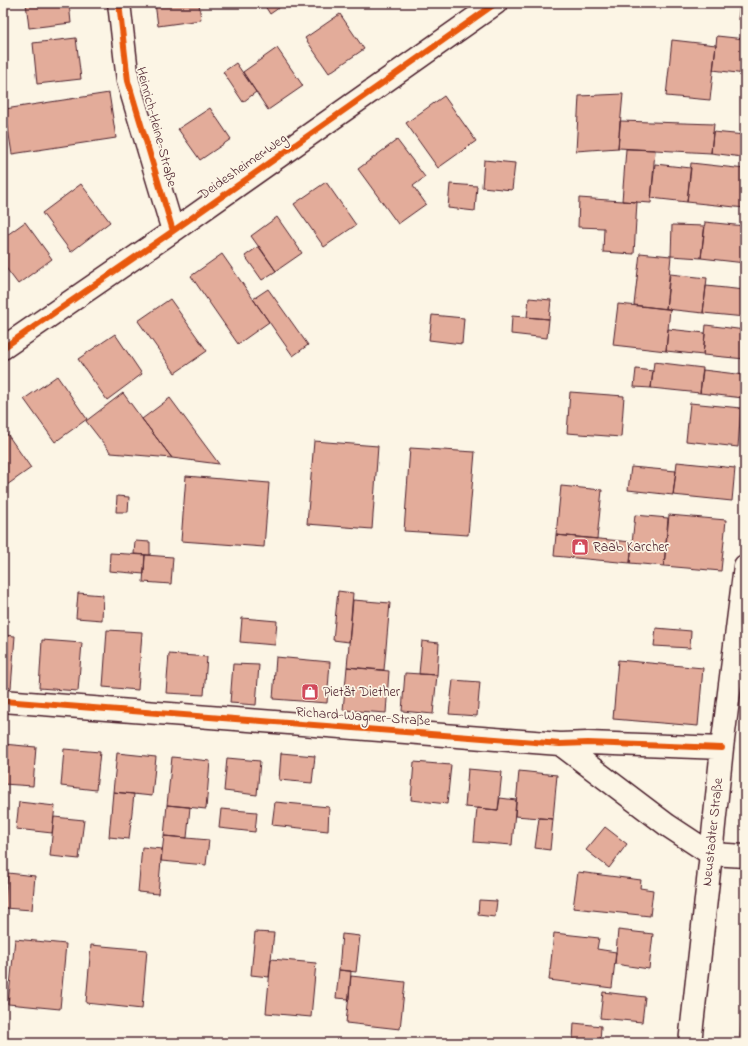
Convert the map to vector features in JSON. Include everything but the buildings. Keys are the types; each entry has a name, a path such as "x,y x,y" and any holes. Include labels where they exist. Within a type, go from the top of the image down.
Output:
{"street":[{"name":"Heinrich-Heine-Straße","path":"119,3 128,82 173,231"},
{"name":"Deidesheimer Weg","path":"3,348 173,231 496,3"},
{"name":"Neustadter Straße","path":"690,1043 722,748 745,566"},
{"name":"Richard-Wagner-Straße","path":"3,701 560,744 588,742 722,748"},
{"path":"560,744 667,825 711,854 745,856"}],"cycle path":[{"path":"119,3 128,81 173,231"},
{"path":"3,348 173,231 496,3"},
{"path":"3,701 560,744 588,743 722,748"}],"place":[{"name":"Raab Karcher","path":"580,547"},
{"name":"Pietät Diether","path":"310,692"}]}
